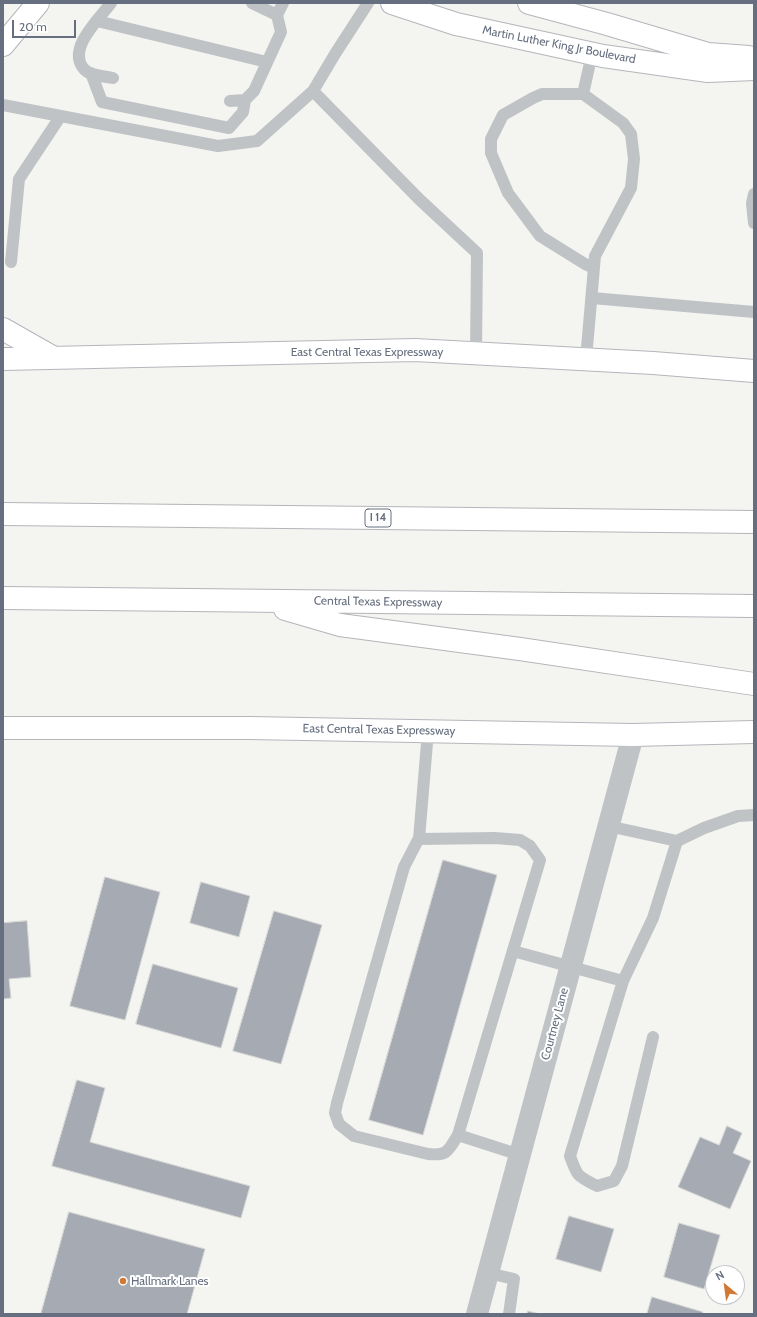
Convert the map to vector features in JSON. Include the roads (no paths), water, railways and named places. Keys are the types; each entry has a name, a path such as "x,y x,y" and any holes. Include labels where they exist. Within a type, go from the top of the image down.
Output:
{"main road":[{"path":"6,35 38,3"},
{"name":"Martin Luther King Jr Boulevard","path":"392,3 456,24 592,54 708,71 754,69"},
{"path":"530,3 708,54 754,58"},
{"path":"3,329 55,358"},
{"name":"East Central Texas Expressway","path":"3,359 415,350 653,363 754,371"},
{"name":"I 14","path":"3,514 754,522"},
{"name":"Central Texas Expressway","path":"3,598 754,606"},
{"path":"256,601 340,624 754,684"},
{"name":"East Central Texas Expressway","path":"3,728 249,728 633,735 754,732"}],"street":[{"name":"Courtney Lane","path":"477,1314 633,735"}],"lane":[{"path":"111,3 85,36 78,50 79,58 84,69 91,73 113,78"},
{"path":"252,3 277,14"},
{"path":"91,73 102,102 229,128 243,112 245,100 254,91 281,32 277,14 283,3"},
{"path":"3,105 218,146 257,141 313,91 334,54 368,3"},
{"path":"97,21 267,62"},
{"path":"583,94 592,54"},
{"path":"313,91 419,199 477,253 476,353"},
{"path":"586,359 592,298 595,256 631,188 634,159 631,134 623,123 583,94 542,94 503,114 491,139 491,153 508,193 540,236 594,268"},
{"path":"230,101 245,100"},
{"path":"11,262 19,179 60,117"},
{"path":"754,194 752,203 754,222"},
{"path":"592,298 754,312"},
{"path":"419,838 495,838 520,840 530,846 540,860 458,1135 449,1150 440,1155 428,1154 354,1136 339,1124 335,1113 404,867 419,838 428,731"},
{"path":"608,826 677,841 704,828 738,816 754,815"},
{"path":"653,1037 622,1166 614,1180 597,1186 580,1177 574,1168 570,1156 623,981 652,918 677,841"},
{"path":"513,951 570,968 623,981"},
{"path":"458,1135 520,1155"},
{"path":"488,1273 514,1280 509,1314"}],"place":[{"name":"Hallmark Lanes","path":"123,1281"}]}
